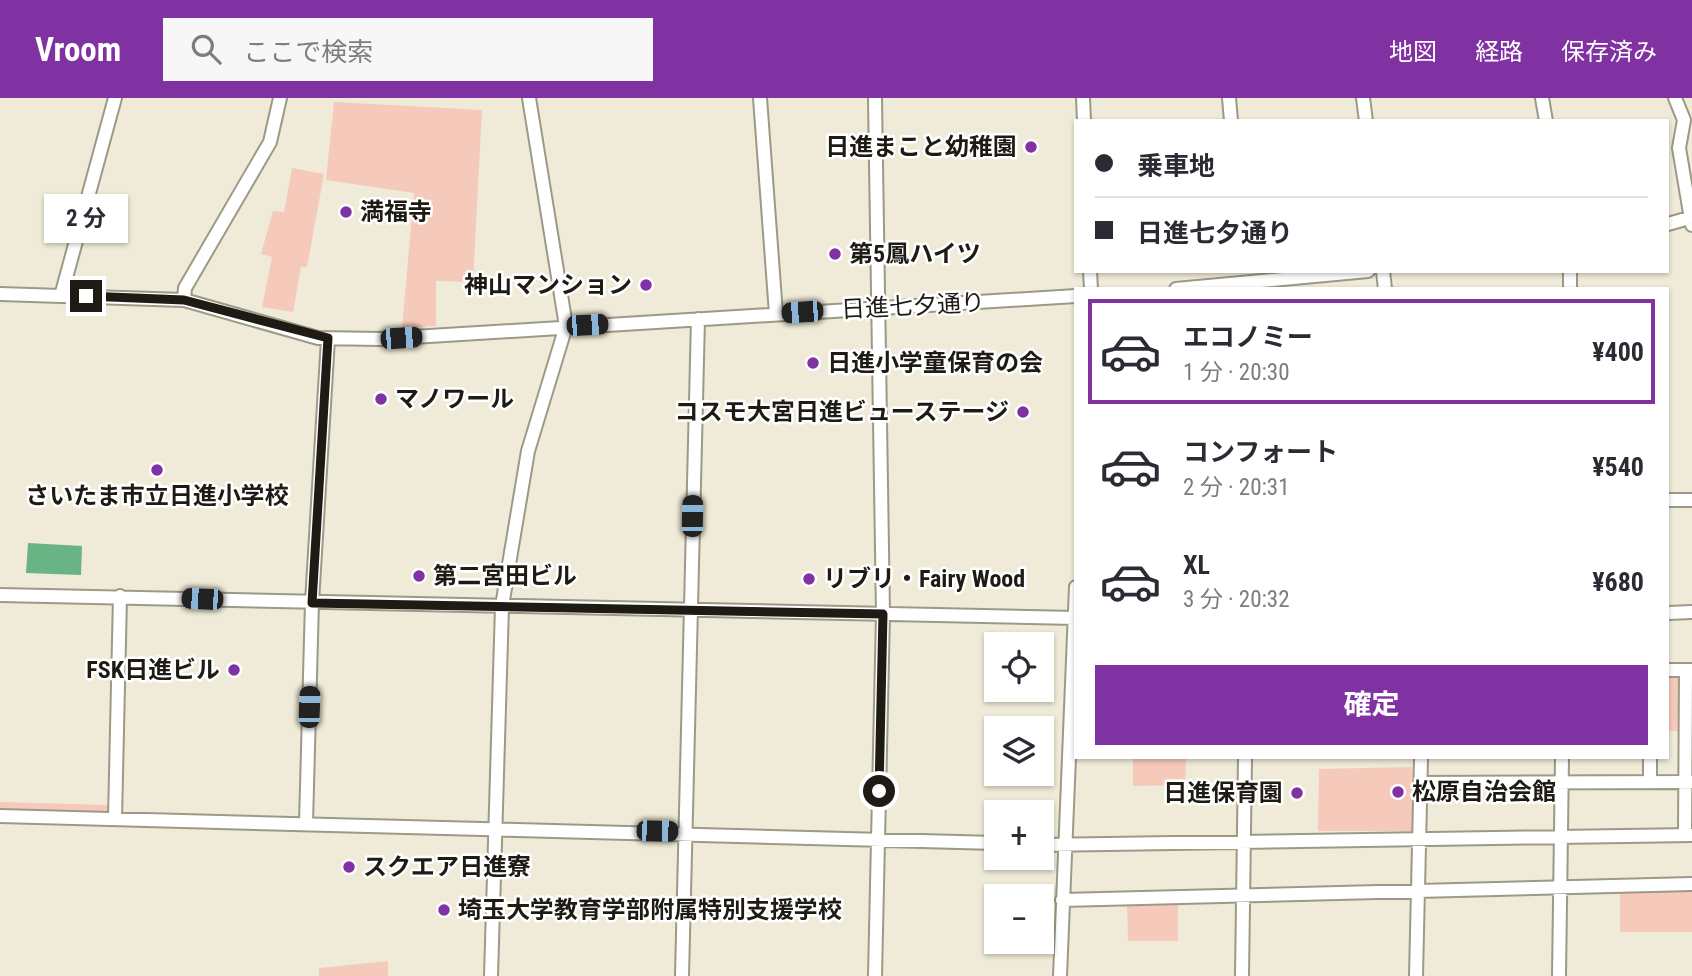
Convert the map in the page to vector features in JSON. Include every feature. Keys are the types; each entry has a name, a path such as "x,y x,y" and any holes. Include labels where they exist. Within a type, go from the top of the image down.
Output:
{"street":[{"path":"61,296 115,98"},
{"path":"184,300 185,288 270,142 280,98"},
{"path":"491,976 502,606 527,451 566,326 529,98"},
{"path":"760,98 776,314"},
{"path":"875,98 883,614 875,976"},
{"path":"1083,98 1084,119"},
{"path":"1229,98 1231,119"},
{"path":"1363,98 1366,119"},
{"path":"1542,98 1546,119"},
{"path":"1669,224 1691,221 1679,148 1684,120 1675,98"},
{"path":"1195,287 1345,273"},
{"name":"日進七夕通り","path":"0,294 184,300 328,338 381,340 566,326 1074,296"},
{"path":"682,976 698,319"},
{"path":"306,823 312,603 328,338"},
{"path":"1669,500 1692,500"},
{"path":"0,595 1074,618"},
{"path":"114,819 120,596"},
{"path":"1669,613 1692,612"},
{"path":"1060,976 1074,639"},
{"path":"1054,846 1689,835 1689,670 1669,670"},
{"path":"1242,976 1245,759"},
{"path":"1416,976 1420,759"},
{"path":"1559,976 1562,759"},
{"path":"1650,759 1650,782"},
{"path":"1420,783 1689,782"},
{"path":"0,816 684,832 984,842"},
{"path":"1062,900 1692,884"}],"shaded area":[{"path":"334,102 482,110 473,282 436,281 436,326 402,328 414,193 326,180"},
{"path":"292,168 324,174 307,267 301,267 293,312 262,307 272,257 261,254 273,211 284,212"},
{"path":"28,543 82,546 81,575 26,573"},
{"path":"1669,673 1682,673 1684,731 1669,731"},
{"path":"1133,759 1186,759 1185,785 1133,786"},
{"path":"1412,767 1413,831 1318,831 1319,769"},
{"path":"0,802 111,805 111,816 0,813"},
{"path":"1692,889 1692,932 1620,932 1620,892"},
{"path":"1178,901 1178,941 1128,941 1127,902"},
{"path":"388,961 388,976 319,976 319,968"}],"place":[{"name":"日進まこと幼稚園","path":"1031,147"},
{"name":"満福寺","path":"346,212"},
{"name":"第5鳳ハイツ","path":"835,254"},
{"name":"神山マンション","path":"646,285"},
{"name":"日進小学童保育の会","path":"813,363"},
{"name":"マノワール","path":"381,399"},
{"name":"コスモ大宮日進ビューステージ","path":"1023,412"},
{"name":"さいたま市立日進小学校","path":"157,470"},
{"name":"第二宮田ビル","path":"419,576"},
{"name":"リブリ・Fairy Wood","path":"809,579"},
{"name":"FSK日進ビル","path":"234,670"},
{"name":"松原自治会館","path":"1398,792"},
{"name":"日進保育園","path":"1297,793"},
{"name":"スクエア日進寮","path":"349,867"},
{"name":"埼玉大学教育学部附属特別支援学校","path":"444,910"}],"route":[{"path":"86,296 184,300 318,338 328,338 312,603 883,614 879,791"}]}
